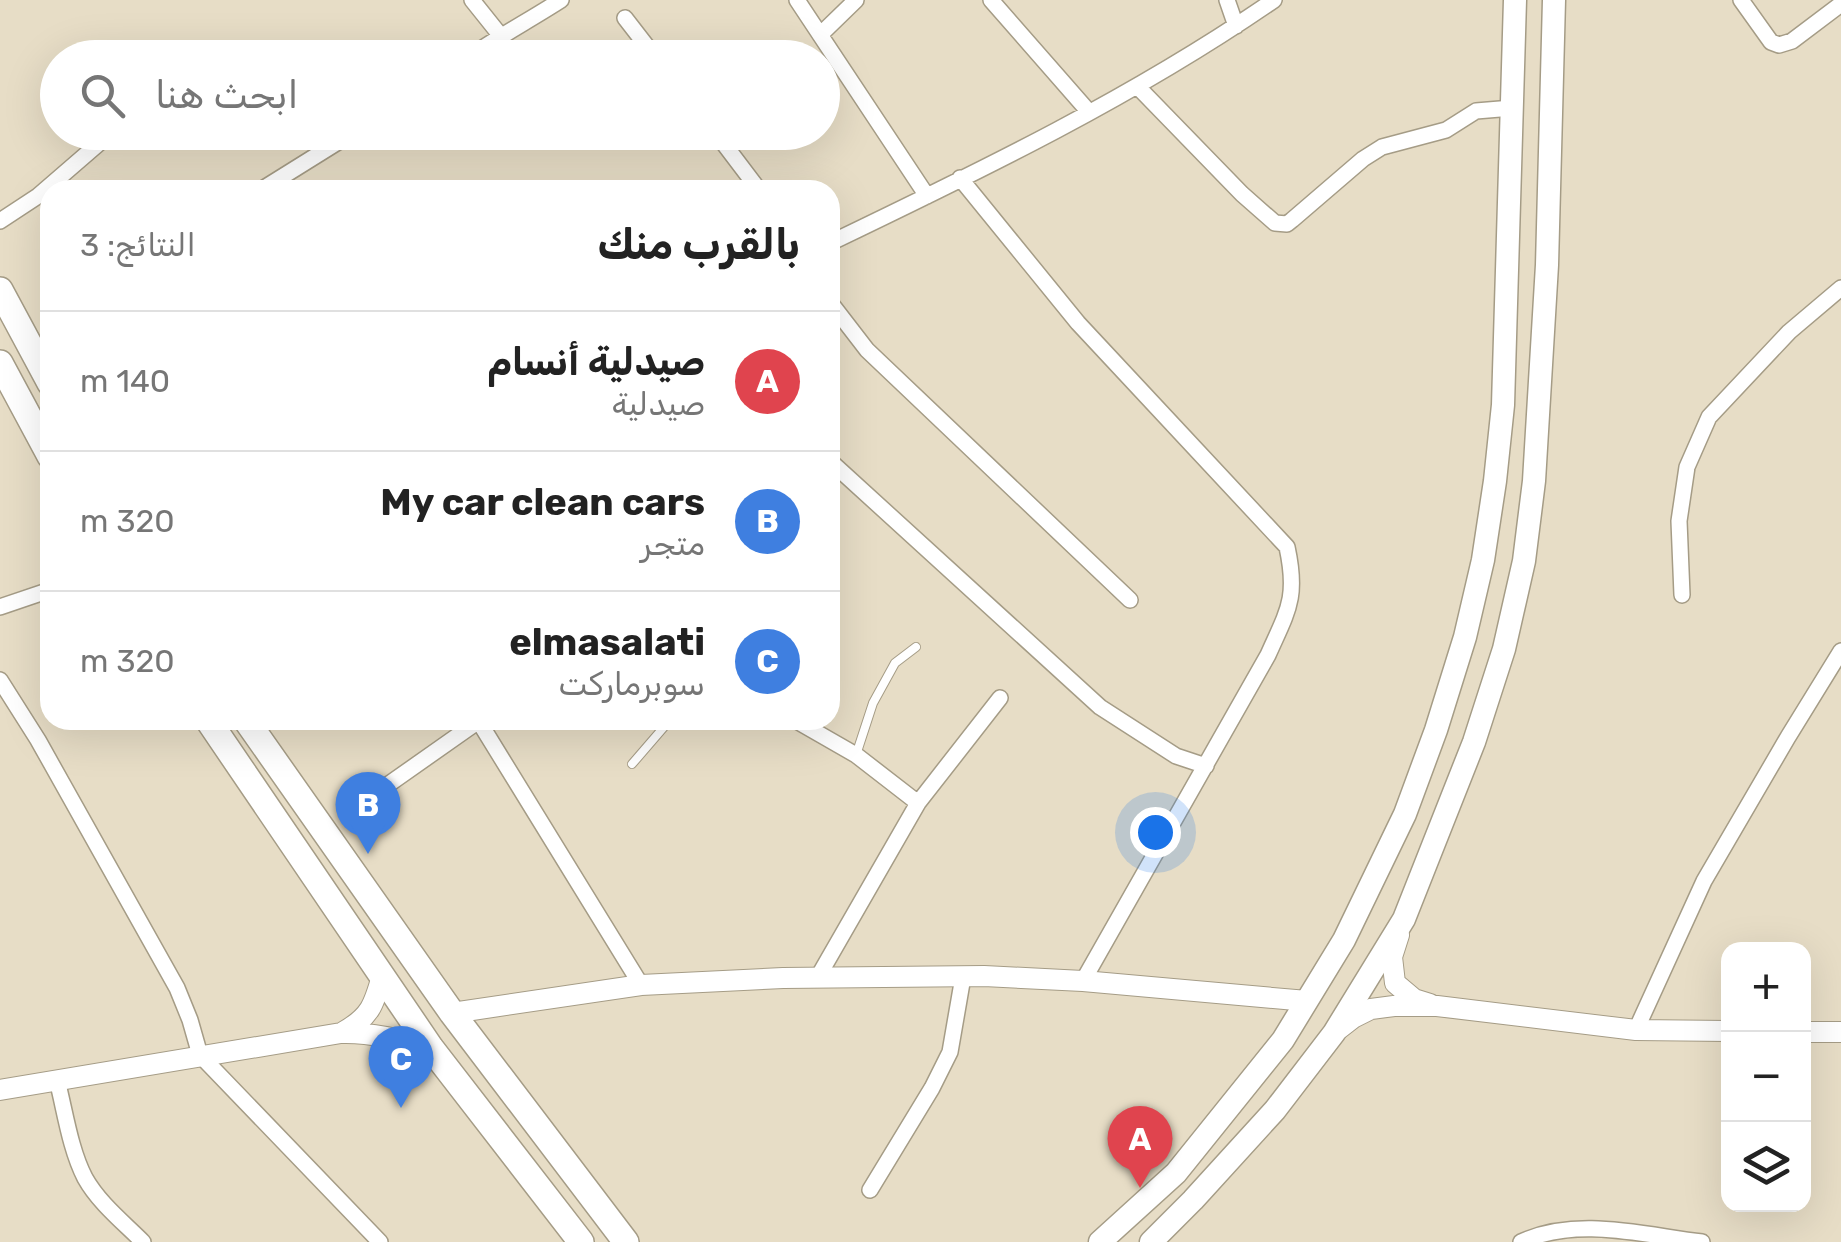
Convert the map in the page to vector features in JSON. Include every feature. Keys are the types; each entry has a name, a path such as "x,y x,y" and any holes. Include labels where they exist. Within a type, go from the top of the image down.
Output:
{"main road":[{"path":"1100,1242 1176,1173 1283,1040 1344,940 1404,814 1436,730 1465,637 1483,560 1495,481 1502,405 1515,0"},
{"path":"1151,1242 1276,1110 1334,1033 1404,918 1474,742 1504,649 1520,578 1534,481 1547,265 1554,0"},
{"path":"1506,265 1547,265"},
{"path":"0,290 40,364"},
{"path":"0,363 40,437"},
{"path":"215,730 431,1048 581,1242"},
{"path":"253,730 452,1013 626,1242"}],"street":[{"path":"472,0 500,35"},
{"path":"493,40 561,0"},
{"path":"797,0 823,40"},
{"path":"820,35 856,0"},
{"path":"991,0 1090,112"},
{"path":"1227,0 1236,26"},
{"path":"840,238 1090,112 1274,0"},
{"path":"1741,0 1771,42 1779,45 1792,42 1841,4"},
{"path":"625,18 642,40"},
{"path":"840,65 927,196"},
{"path":"1137,86 1242,194 1281,225 1382,146 1446,130 1476,111 1512,108"},
{"path":"56,180 91,150"},
{"path":"278,180 325,150"},
{"path":"729,150 752,180"},
{"path":"960,178 1078,324 1287,547 1293,576 1290,606 1268,655 1083,982"},
{"path":"0,222 40,194"},
{"path":"1682,595 1679,521 1688,467 1709,417 1789,332 1841,288"},
{"path":"840,315 867,350 1130,600"},
{"path":"840,470 1100,706 1176,756 1206,766"},
{"path":"0,608 40,594"},
{"path":"1636,1030 1704,881 1836,668 1841,651"},
{"path":"0,680 58,774 169,972 200,1055 380,1242"},
{"path":"818,978 918,802 1000,698"},
{"path":"362,803 465,730"},
{"path":"485,730 641,985"},
{"path":"813,730 856,755 918,802"},
{"path":"1404,918 1392,957 1395,982 1414,998 1437,1006"},
{"path":"341,1034 370,1012 382,976"},
{"path":"452,1013 641,985 963,976 1083,982 1307,1002"},
{"path":"870,1190 950,1052 963,976"},
{"path":"1334,1033 1371,1010 1394,1006 1437,1006 1636,1030 1721,1031"},
{"path":"1811,1032 1841,1032"},
{"path":"2,1088 341,1034 388,1037 431,1048"},
{"path":"58,1080 85,1177 101,1201 143,1242"},
{"path":"1521,1242 1568,1228 1605,1236 1702,1242"}],"lane":[{"path":"856,755 873,703 896,663 916,647"},
{"path":"632,764 661,730"}],"place":[{"name":"My car clean cars","path":"368,854"},
{"name":"elmasalati","path":"401,1108"},
{"name":"صيدلية أنسام","path":"1140,1188"}]}
